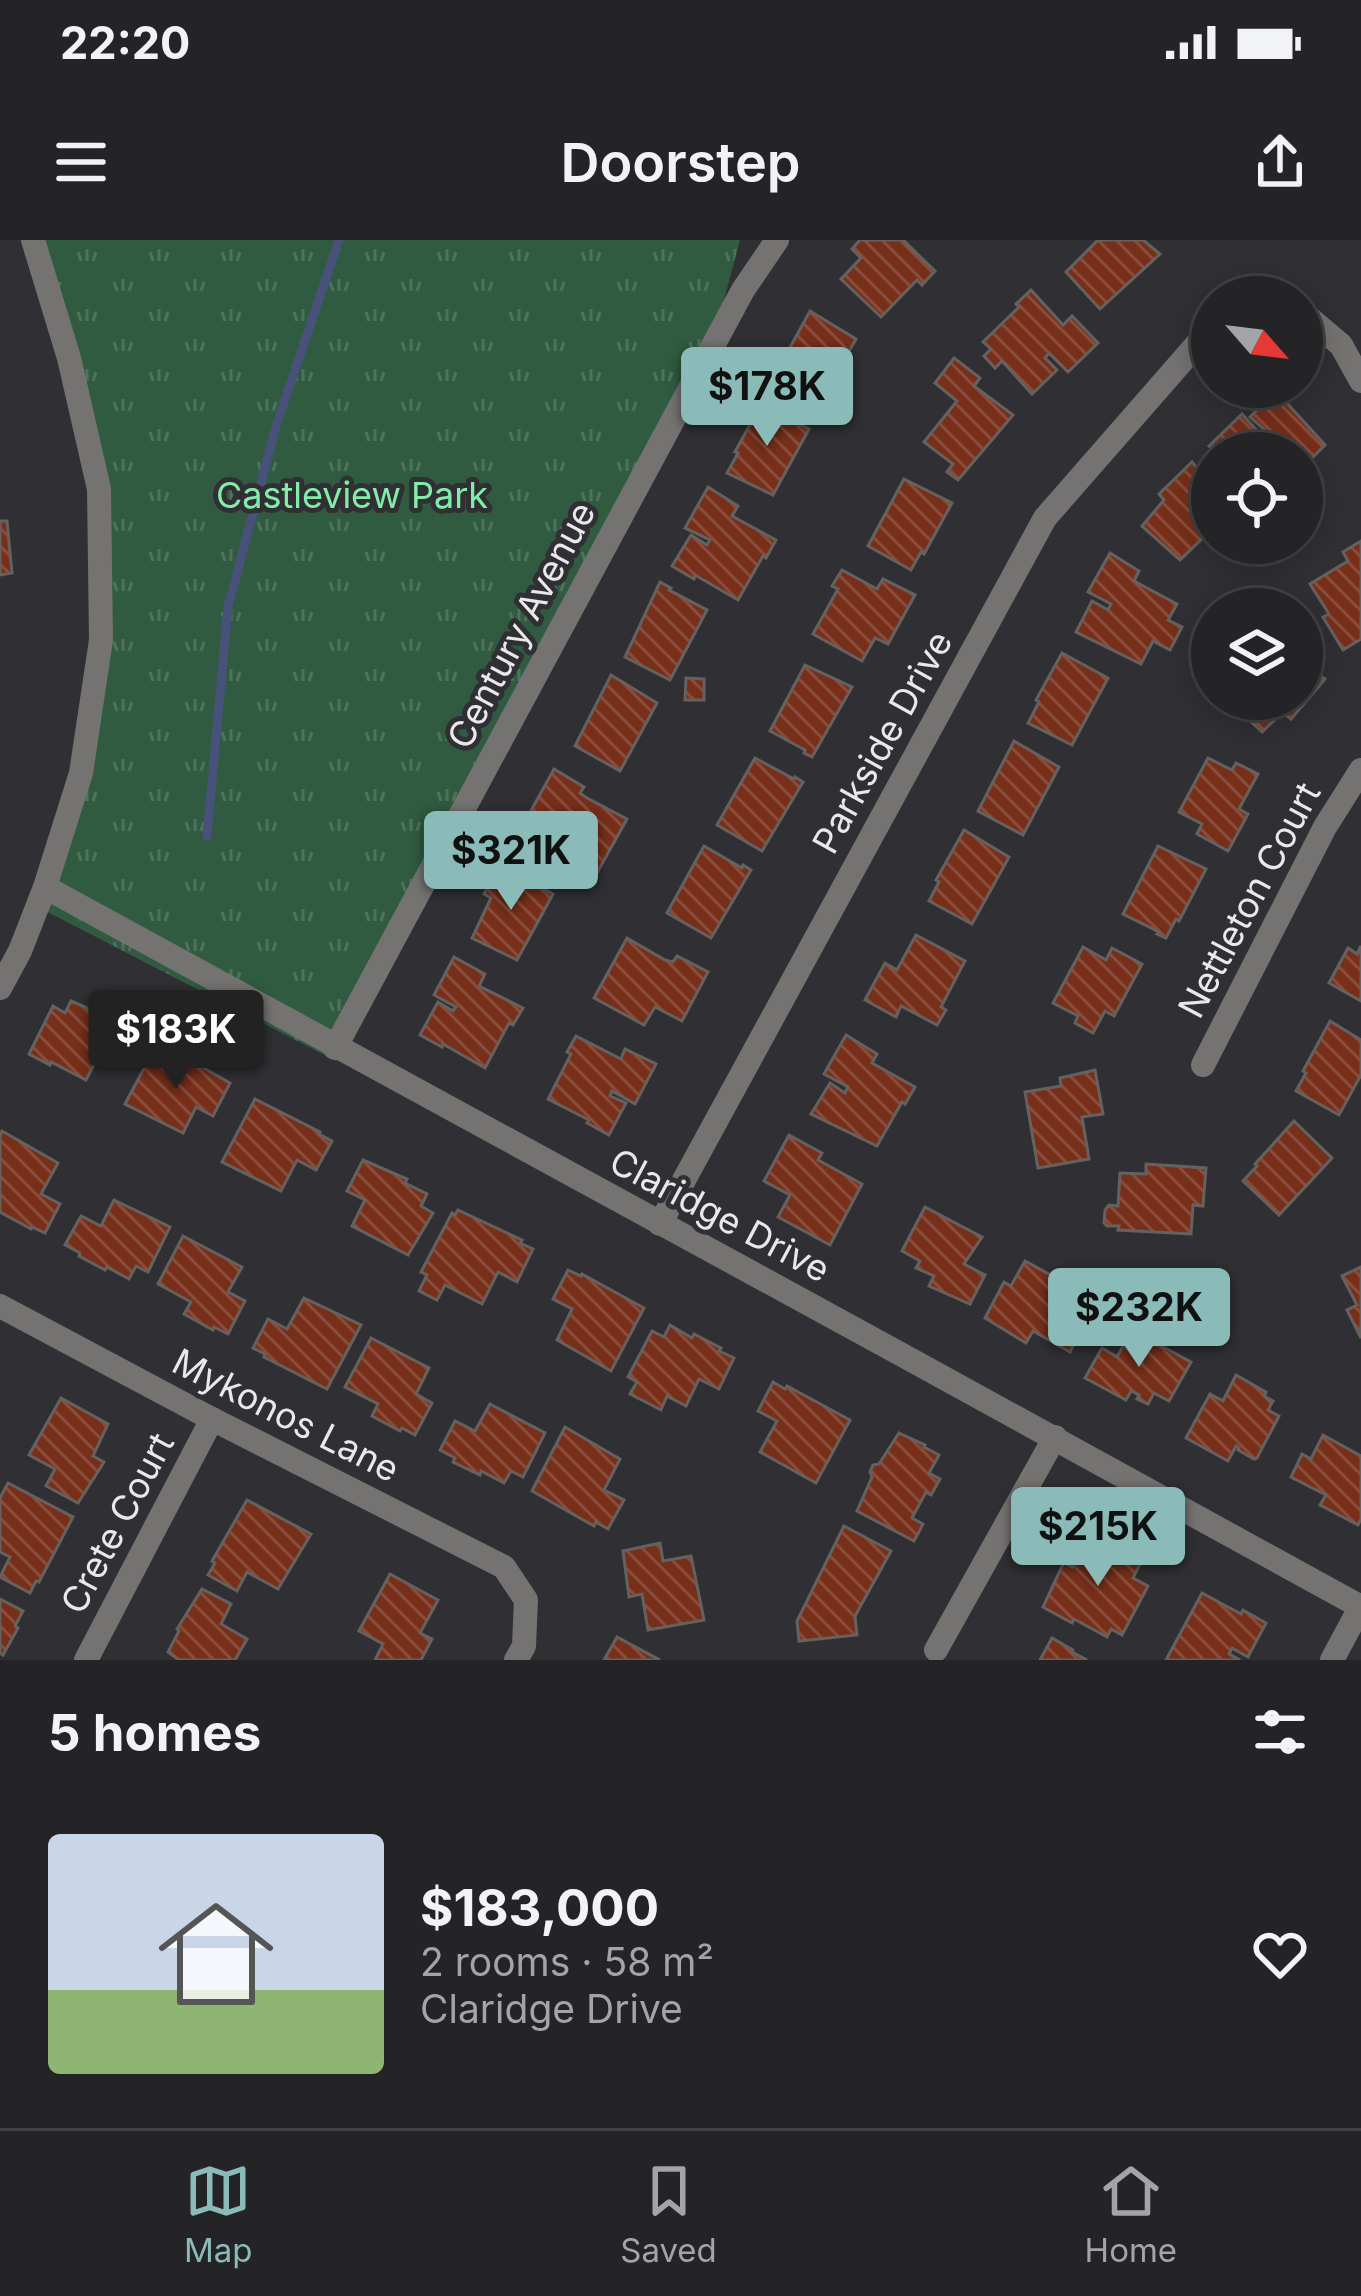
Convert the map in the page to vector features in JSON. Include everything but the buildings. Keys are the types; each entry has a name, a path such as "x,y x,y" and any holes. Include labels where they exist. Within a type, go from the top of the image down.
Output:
{"street":[{"path":"0,988 45,887 81,773 101,640 99,489 69,358 33,240"},
{"name":"Century Avenue","path":"335,1048 742,290 777,240"},
{"path":"1323,329 1341,345 1361,381"},
{"name":"Parkside Drive","path":"660,1224 1045,518 1191,351"},
{"name":"Nettleton Court","path":"1203,1065 1325,827 1361,770"},
{"name":"Claridge Drive","path":"45,887 1361,1607"},
{"name":"Mykonos Lane","path":"0,1306 504,1567 526,1600 524,1646 516,1660"},
{"name":"Crete Court","path":"86,1660 212,1419"},
{"path":"937,1650 1055,1437"},
{"path":"1332,1660 1361,1607"}],"green space":[{"name":"Castleview Park","path":"25,240 740,240 705,371 336,1061 38,907 72,812 103,546 74,399"}],"waterway":[{"path":"207,836 228,607 276,426 339,240"}]}
